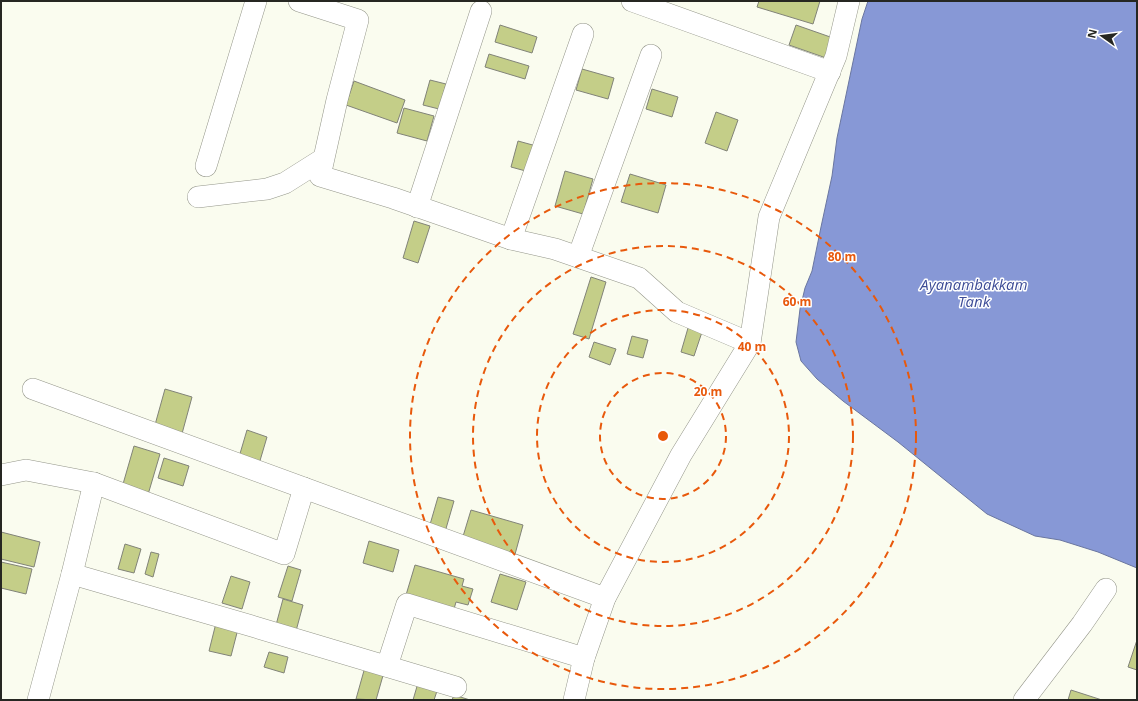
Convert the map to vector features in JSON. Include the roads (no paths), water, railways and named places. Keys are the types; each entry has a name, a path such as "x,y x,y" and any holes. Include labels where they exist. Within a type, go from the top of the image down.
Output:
{"street":[{"path":"206,166 256,1"},
{"path":"299,1 358,20 337,100 320,176 393,198 511,240 555,250 639,278 677,312 750,343"},
{"path":"632,1 830,72"},
{"path":"574,700 584,658 605,598 681,455 750,343 769,217 836,56 849,1"},
{"path":"417,207 481,11"},
{"path":"511,240 583,34"},
{"path":"578,257 651,55"},
{"path":"198,197 267,188 285,183 323,159"},
{"path":"33,389 605,598"},
{"path":"1,475 26,470 94,483 284,554 304,488"},
{"path":"38,700 72,574 94,483"},
{"path":"72,574 456,687"},
{"path":"1024,700 1082,624 1106,588"},
{"path":"386,666 407,604 584,658"}],"water":[{"name":"Ayanambakkam Tank","path":"868,1 1137,1 1137,568 1098,552 1060,540 1035,536 987,514 898,442 843,401 817,379 801,361 796,342 800,309 805,288 812,271 832,176 837,138 862,19"}]}
